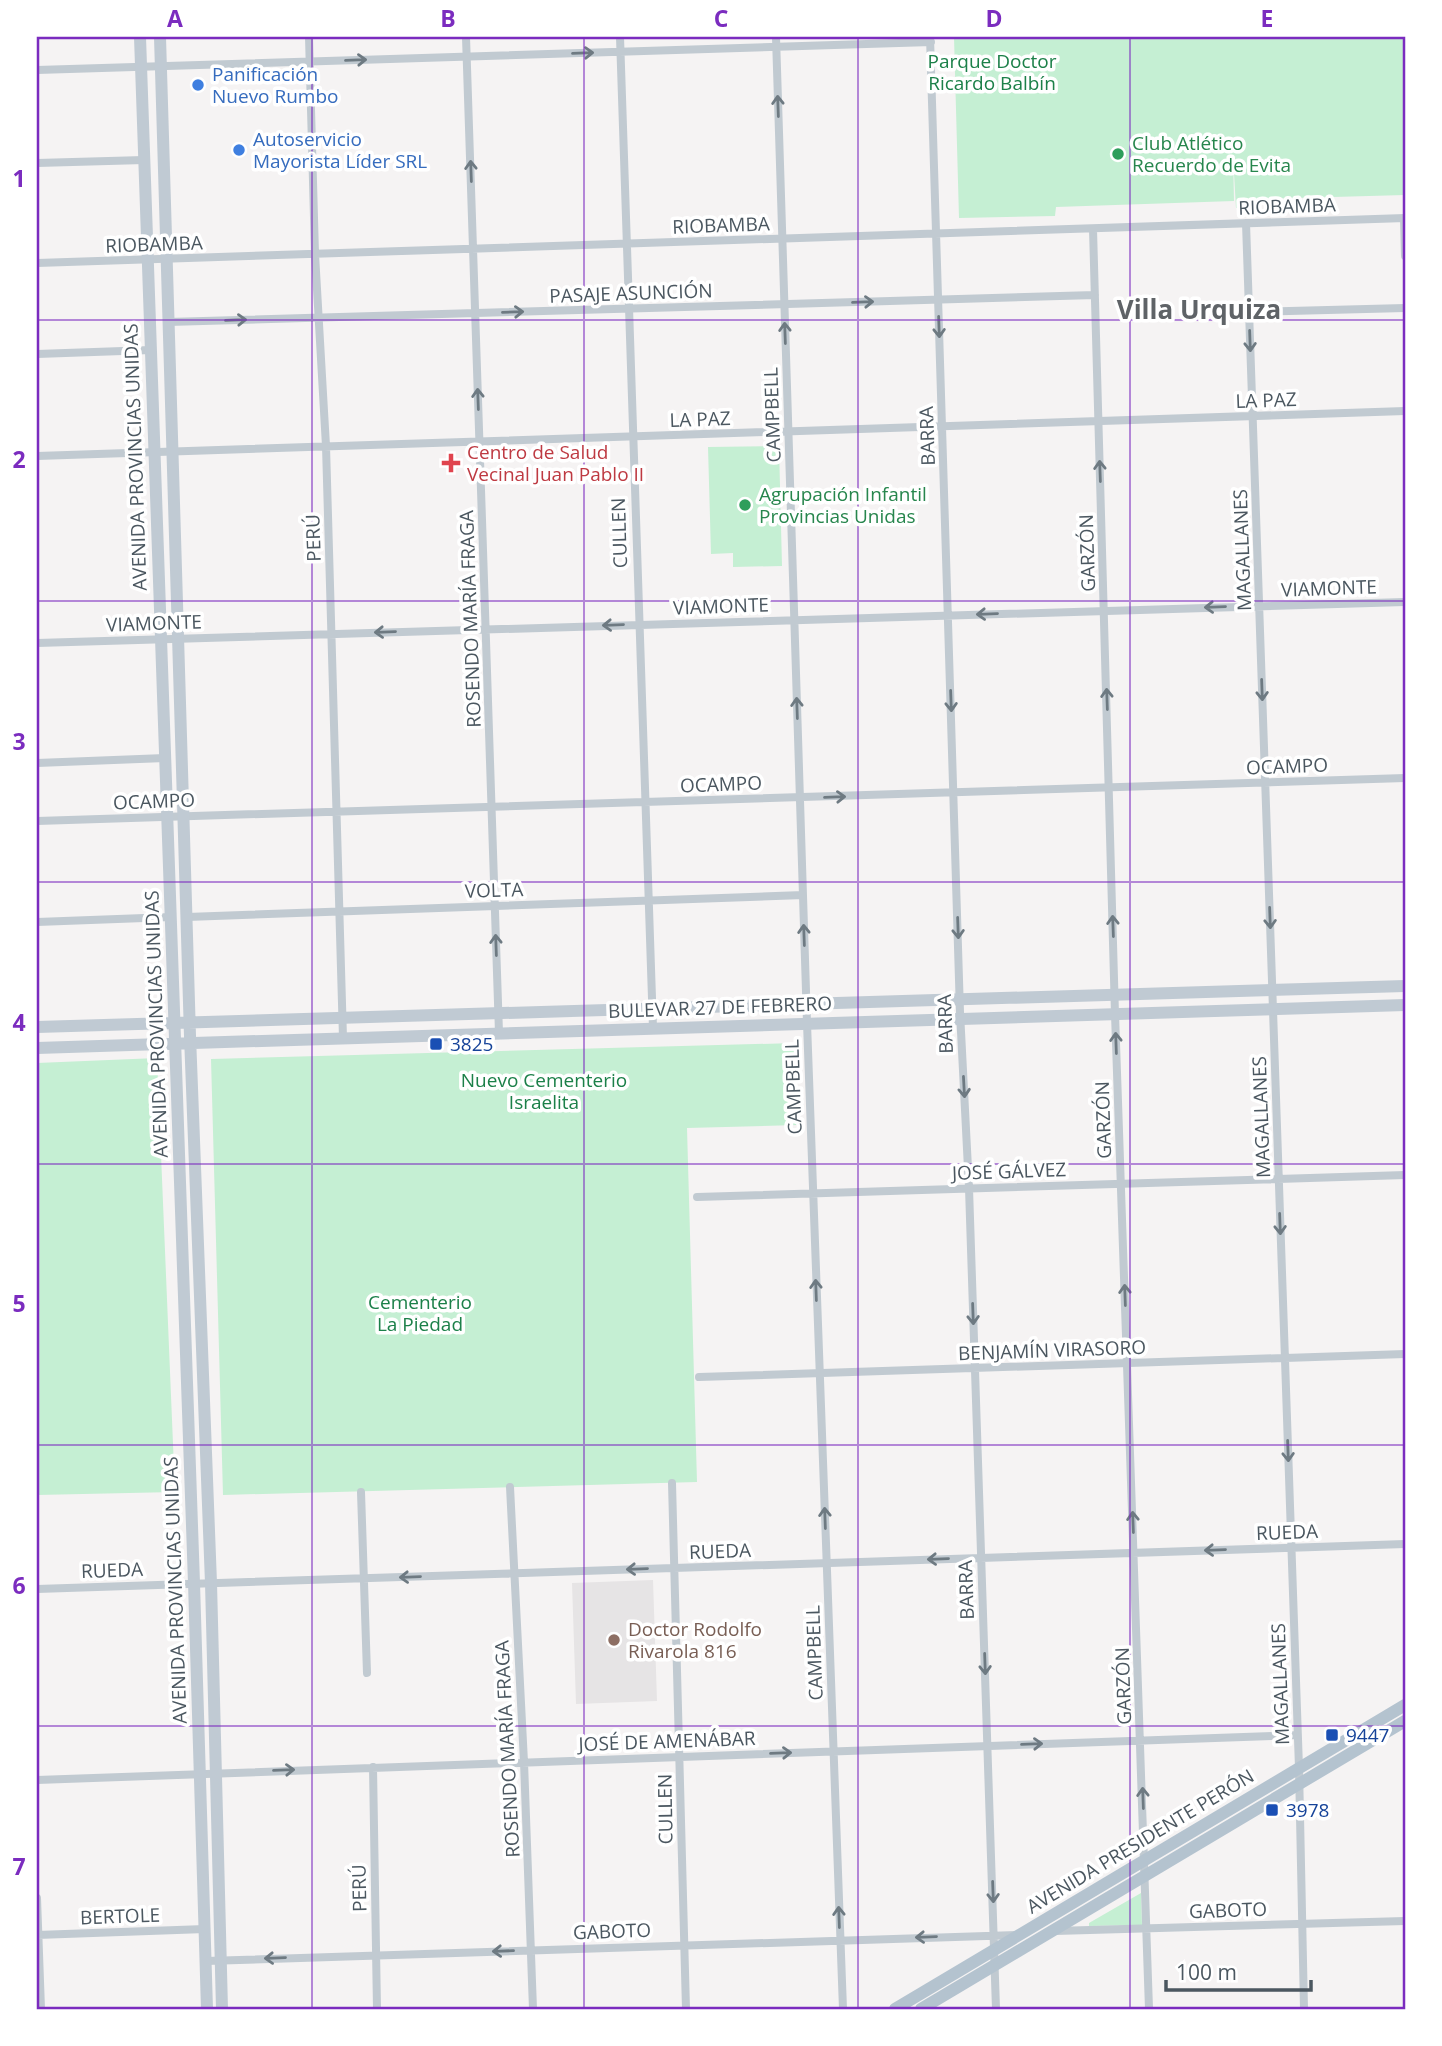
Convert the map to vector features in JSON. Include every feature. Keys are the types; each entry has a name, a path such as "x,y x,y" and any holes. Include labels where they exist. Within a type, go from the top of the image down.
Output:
{"main road":[{"name":"AVENIDA PROVINCIAS UNIDAS","path":"140,37 207,2009"},
{"name":"AVENIDA PROVINCIAS UNIDAS","path":"160,37 190,1022 211,1583 222,2009"},
{"name":"BULEVAR 27 DE FEBRERO","path":"37,1027 1405,986"},
{"name":"BULEVAR 27 DE FEBRERO","path":"37,1048 1405,1005"},
{"name":"AVENIDA PRESIDENTE PERÓN","path":"895,2009 1405,1705"},
{"name":"AVENIDA PRESIDENTE PERÓN","path":"921,2009 1145,1874 1403,1724"}],"street":[{"name":"PERÚ","path":"309,37 314,254 326,446 343,1038"},
{"name":"ROSENDO MARÍA FRAGA","path":"466,37 499,1033"},
{"name":"CULLEN","path":"620,37 653,1028"},
{"name":"CAMPBELL","path":"776,37 806,1003 843,2009"},
{"path":"37,70 776,47 931,39"},
{"name":"BARRA","path":"931,39 960,999 969,1188 996,2009"},
{"path":"37,163 144,160"},
{"path":"1405,218 1405,256"},
{"name":"RIOBAMBA","path":"37,263 1405,218"},
{"name":"MAGALLANES","path":"1246,223 1299,1768 1304,2009"},
{"name":"GARZÓN","path":"1093,229 1115,1014 1149,2009"},
{"name":"PASAJE ASUNCIÓN","path":"168,322 1095,295"},
{"path":"1249,313 1405,308"},
{"path":"37,354 151,350"},
{"name":"LA PAZ","path":"37,456 1405,411"},
{"name":"VIAMONTE","path":"37,643 1405,602"},
{"path":"37,763 165,758"},
{"name":"OCAMPO","path":"37,821 1405,778"},
{"name":"VOLTA","path":"187,917 803,895"},
{"path":"37,922 171,918"},
{"name":"JOSÉ GÁLVEZ","path":"698,1197 1405,1175"},
{"name":"BENJAMÍN VIRASORO","path":"699,1377 1405,1354"},
{"name":"CULLEN","path":"672,1483 686,2009"},
{"name":"ROSENDO MARÍA FRAGA","path":"510,1487 533,2009"},
{"path":"361,1492 367,1673"},
{"name":"RUEDA","path":"37,1588 1405,1544"},
{"name":"JOSÉ DE AMENÁBAR","path":"37,1780 1297,1735"},
{"name":"PERÚ","path":"373,1767 377,2009"},
{"path":"37,1898 41,2009"},
{"name":"GABOTO","path":"1052,1931 1405,1921"},
{"name":"BERTOLE","path":"37,1935 205,1929"},
{"name":"GABOTO","path":"206,1961 1020,1935"}],"shaded area":[{"name":"Doctor Rodolfo Rivarola 816","path":"653,1580 657,1701 576,1704 572,1583"}],"green space":[{"name":"Parque Doctor Ricardo Balbín","path":"954,37 1405,37 1405,195 1261,199 1261,207 1236,208 1233,156 1234,201 1056,207 1055,216 959,218"},
{"name":"Agrupación Infantil Provincias Unidas","path":"779,446 782,566 733,567 733,553 711,554 708,447"},
{"name":"Cementerio La Piedad","path":"795,1043 797,1125 687,1128 697,1482 223,1495 211,1059"},
{"path":"157,1058 175,1492 37,1495 37,1063"},
{"path":"1141,1893 1142,1925 1089,1926 1089,1923"}],"place":[{"name":"Panificación Nuevo Rumbo","path":"198,85"},
{"name":"Autoservicio Mayorista Líder SRL","path":"239,150"},
{"name":"Club Atlético Recuerdo de Evita","path":"1118,154"},
{"name":"Centro de Salud Vecinal Juan Pablo II","path":"451,463"},
{"name":"Agrupación Infantil Provincias Unidas","path":"745,505"},
{"name":"3825","path":"436,1044"},
{"name":"Doctor Rodolfo Rivarola 816","path":"614,1640"},
{"name":"9447","path":"1332,1735"},
{"name":"3978","path":"1272,1810"}],"district":[{"name":"Villa Urquiza","path":"1199,309"}],"park label":[{"name":"Nuevo Cementerio Israelita","path":"544,1091"}]}
